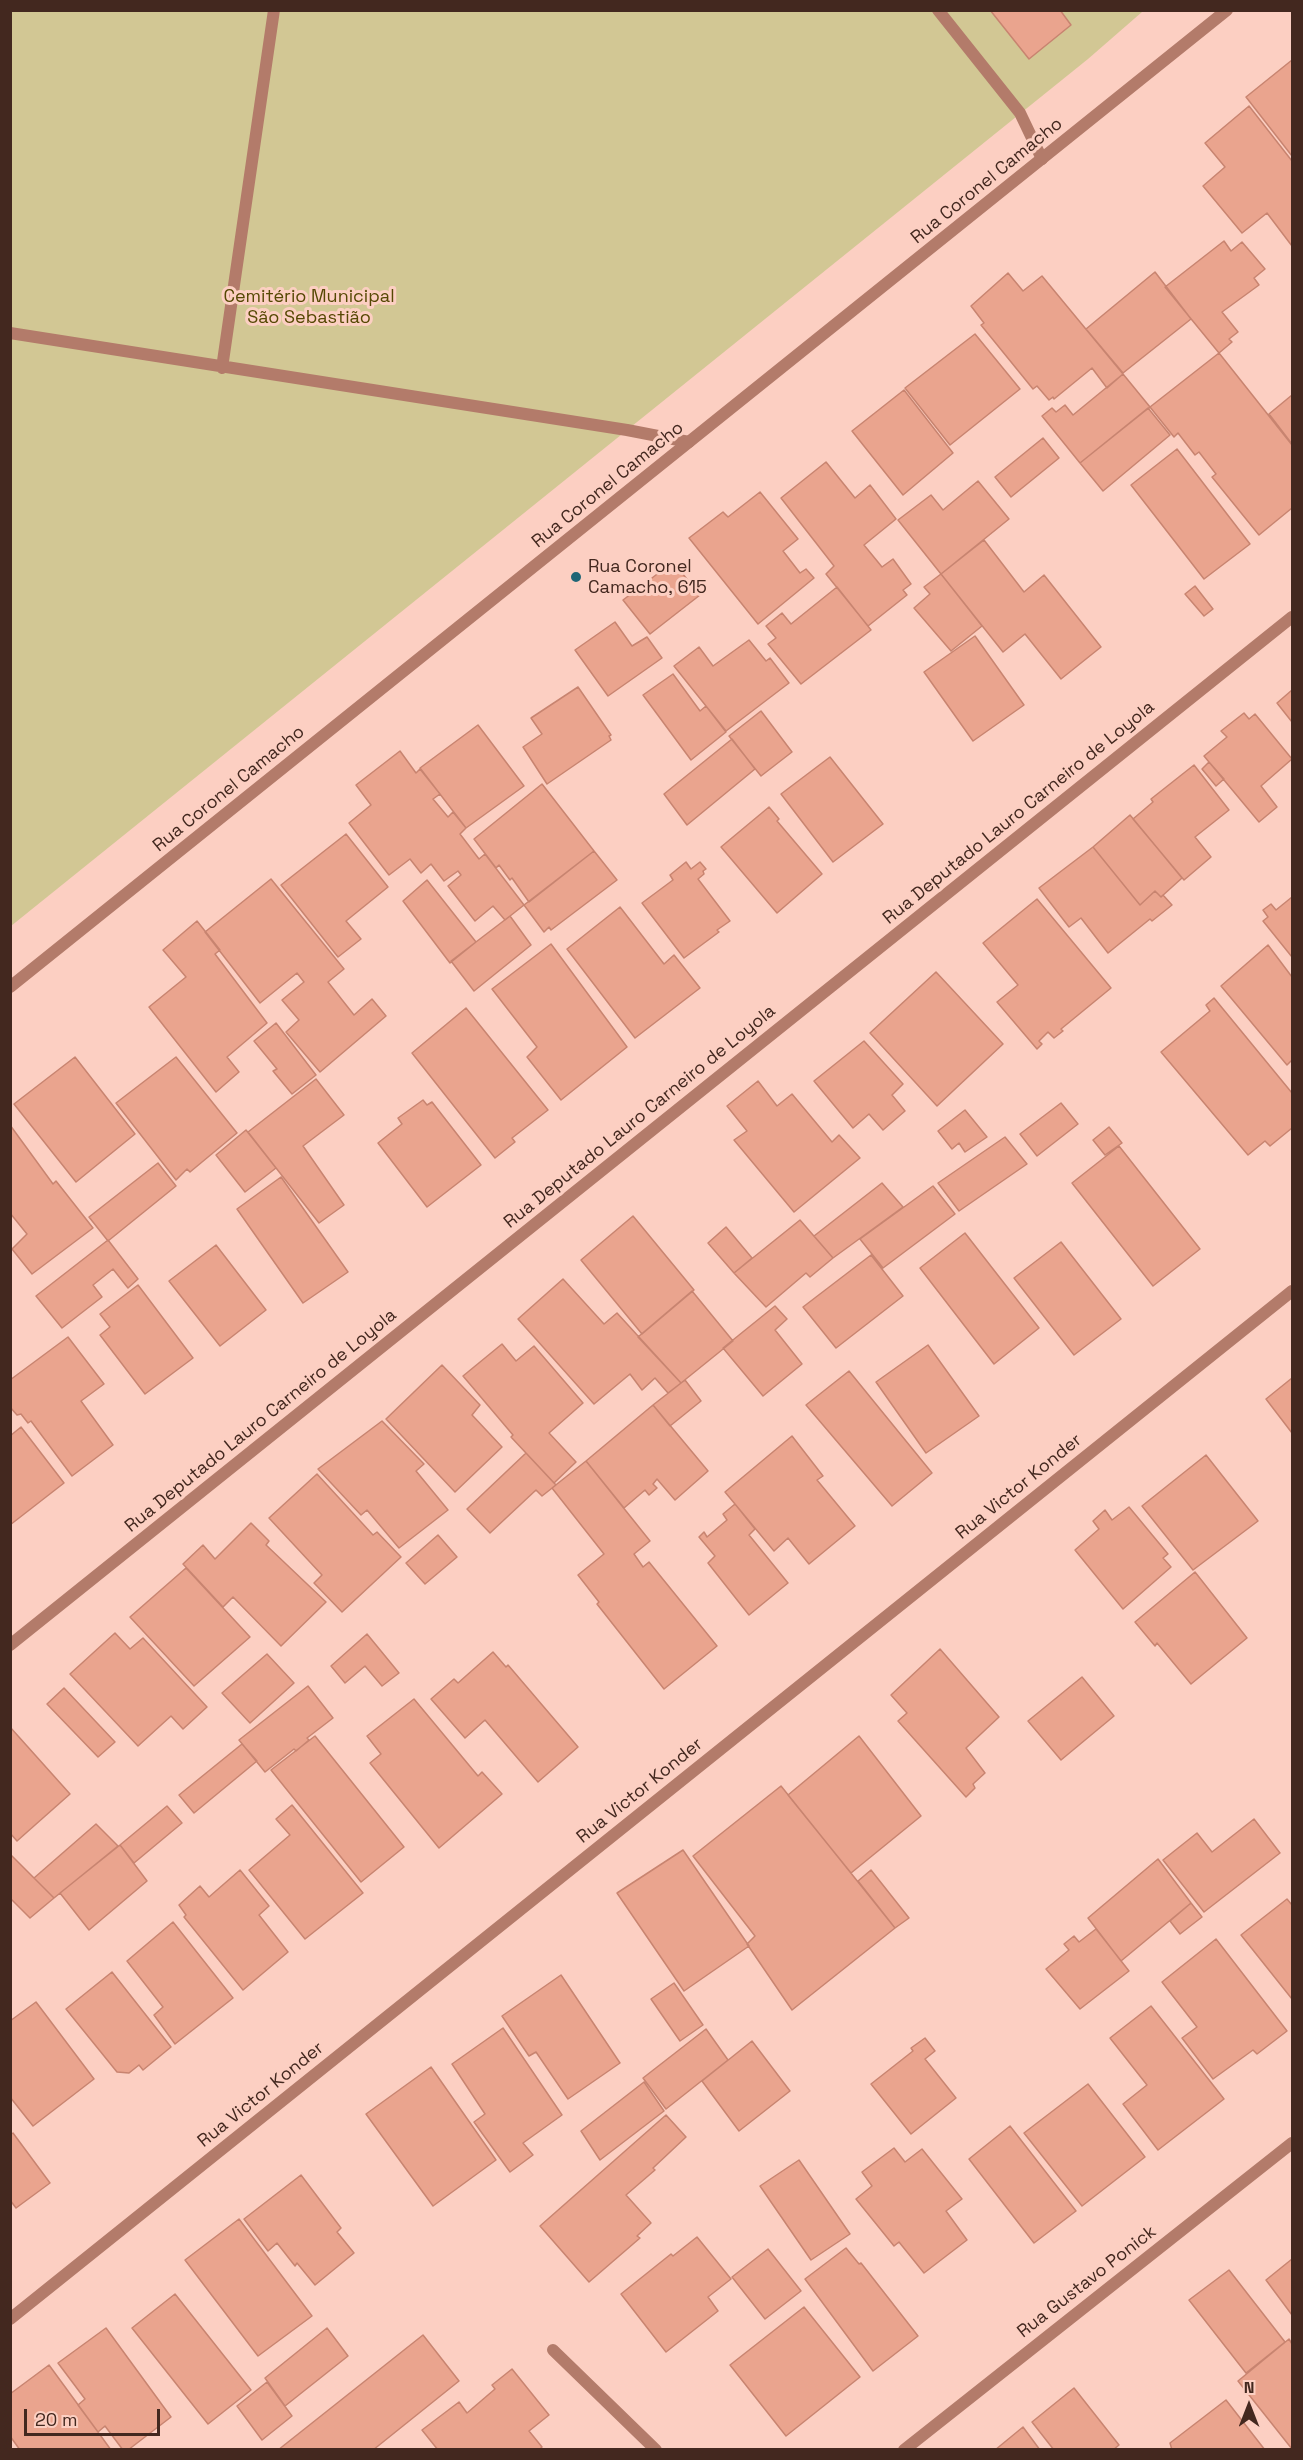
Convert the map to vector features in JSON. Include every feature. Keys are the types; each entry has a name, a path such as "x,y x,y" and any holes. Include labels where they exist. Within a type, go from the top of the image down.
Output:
{"street":[{"path":"222,368 274,10"},
{"path":"938,10 1020,113 1042,159"},
{"name":"Rua Coronel Camacho","path":"10,987 1042,159 1220,13"},
{"path":"10,333 627,430 689,442"},
{"name":"Rua Deputado Lauro Carneiro de Loyola","path":"10,1645 1293,617"},
{"name":"Rua Victor Konder","path":"10,2319 1293,1291"},
{"name":"Rua Gustavo Ponick","path":"904,2450 1293,2143"},
{"path":"553,2350 656,2450"}],"green space":[{"name":"Cemitério Municipal São Sebastião","path":"11,11 1142,12 1088,59 11,926"}],"building":[{"path":"990,10 1060,10 1071,25 1029,59"},
{"path":"1292,60 1292,156 1246,97"},
{"path":"1249,106 1292,161 1292,246 1267,213 1242,233 1203,186 1225,167 1205,143"},
{"path":"1224,241 1231,251 1242,242 1265,269 1254,278 1259,285 1222,312 1238,332 1229,339 1232,342 1219,353 1165,287"},
{"path":"1155,272 1191,319 1123,373 1086,329"},
{"path":"1008,273 1023,291 1042,276 1123,374 1107,388 1092,368 1054,399 1053,397 1049,400 1037,386 1033,389 981,325 984,323 971,306"},
{"path":"975,334 1020,389 950,445 905,388"},
{"path":"1219,353 1292,445 1292,508 1259,535 1212,477 1216,474 1199,452 1195,455 1178,433 1174,437 1150,407"},
{"path":"1123,374 1150,407 1080,463 1042,416 1052,408 1056,412 1065,405 1073,415"},
{"path":"904,390 953,453 903,495 852,431"},
{"path":"1292,395 1292,444 1269,414"},
{"path":"1148,408 1170,435 1103,491 1080,463"},
{"path":"1043,438 1059,458 1011,497 995,477"},
{"path":"1177,449 1250,544 1204,579 1131,485"},
{"path":"826,462 855,498 870,485 896,519 864,545 882,567 893,559 911,584 903,590 907,595 868,626 826,574 834,566 781,498"},
{"path":"978,481 1009,519 941,574 898,520 931,495 943,510"},
{"path":"760,492 798,539 783,551 800,573 806,569 814,578 758,624 689,538 723,512 728,517"},
{"path":"984,540 1024,592 1044,575 1101,647 1061,679 1025,634 1003,652 941,574"},
{"path":"673,562 700,595 650,634 623,600"},
{"path":"941,574 982,626 951,651 914,608 930,594 924,587"},
{"path":"1195,586 1213,609 1204,616 1185,594"},
{"path":"837,587 871,630 801,684 768,644 776,638 766,626 782,613 791,624"},
{"path":"615,622 632,646 647,637 662,658 608,696 575,650"},
{"path":"975,636 1024,705 973,741 924,672"},
{"path":"749,640 766,661 770,658 789,683 726,731 674,666 699,647 713,666"},
{"path":"673,674 700,711 706,706 726,732 691,760 643,695"},
{"path":"578,687 611,735 609,736 611,740 547,784 523,747 542,734 531,718"},
{"path":"1292,690 1292,722 1277,703"},
{"path":"761,711 792,752 761,776 729,736"},
{"path":"1244,713 1249,719 1255,714 1292,759 1261,786 1277,807 1259,822 1204,756 1227,737 1221,731"},
{"path":"478,725 524,786 466,828 420,768"},
{"path":"732,739 755,769 687,825 664,794"},
{"path":"400,751 416,773 420,769 440,794 433,799 448,817 453,812 466,828 460,834 479,859 485,854 524,905 505,920 493,906 475,921 448,886 461,875 458,871 444,881 431,864 421,873 410,859 389,875 349,823 371,805 356,785"},
{"path":"830,757 883,824 833,862 781,794"},
{"path":"1209,762 1224,779 1216,786 1202,769"},
{"path":"1194,765 1229,810 1195,837 1211,857 1184,880 1133,819 1153,802 1151,799"},
{"path":"542,784 594,851 529,902 512,878 510,880 499,865 496,868 474,839"},
{"path":"769,807 779,819 777,821 822,874 777,913 721,847"},
{"path":"1130,815 1182,878 1161,897 1155,891 1140,905 1093,847"},
{"path":"346,834 388,887 346,921 361,939 338,957 281,885"},
{"path":"1093,847 1140,905 1155,891 1161,897 1163,895 1172,905 1152,921 1150,919 1108,953 1081,918 1069,927 1039,888"},
{"path":"594,851 617,880 551,930 549,927 544,932 524,905"},
{"path":"686,862 691,869 700,862 706,869 698,879 730,921 684,958 642,903 673,880 670,875"},
{"path":"271,879 344,969 328,982 354,1015 372,999 386,1016 320,1072 286,1032 299,1020 282,1000 304,982 297,973 260,1003 205,932"},
{"path":"427,880 476,942 450,963 403,901"},
{"path":"1292,897 1292,957 1263,921 1268,917 1263,910 1271,904 1276,910"},
{"path":"1037,899 1111,988 1061,1029 1063,1031 1054,1038 1048,1032 1039,1041 1042,1044 1037,1049 997,1002 1018,985 983,943"},
{"path":"620,907 664,964 674,955 700,988 635,1038 567,949"},
{"path":"510,916 531,945 474,991 451,961"},
{"path":"197,921 220,950 215,954 267,1023 227,1057 239,1072 216,1092 149,1007 186,977 163,950"},
{"path":"551,944 627,1047 561,1100 527,1057 537,1047 492,989"},
{"path":"1268,945 1292,977 1292,1060 1287,1065 1221,986"},
{"path":"936,972 1003,1044 937,1106 870,1033"},
{"path":"1214,998 1292,1093 1292,1128 1270,1146 1265,1141 1248,1155 1161,1052 1210,1011 1206,1005"},
{"path":"466,1008 548,1110 512,1138 515,1142 495,1158 412,1053"},
{"path":"276,1023 316,1075 292,1094 273,1071 277,1069 254,1041"},
{"path":"864,1041 903,1084 892,1095 905,1111 883,1130 869,1114 853,1128 814,1081"},
{"path":"75,1057 135,1134 76,1182 14,1104"},
{"path":"176,1057 237,1133 190,1172 187,1169 176,1180 116,1103"},
{"path":"316,1079 344,1115 303,1146 344,1205 319,1223 248,1132"},
{"path":"758,1081 777,1106 792,1094 832,1142 839,1135 860,1158 794,1212 734,1140 747,1131 727,1106"},
{"path":"423,1100 427,1105 432,1102 481,1165 427,1207 378,1143 402,1124 398,1118"},
{"path":"1061,1103 1078,1124 1037,1156 1020,1134"},
{"path":"965,1110 987,1137 965,1152 959,1143 952,1149 938,1131"},
{"path":"10,1125 53,1184 56,1181 93,1228 32,1274 12,1249 27,1234 10,1213"},
{"path":"1109,1127 1122,1143 1105,1155 1093,1140"},
{"path":"246,1130 276,1168 245,1192 216,1155"},
{"path":"1005,1137 1027,1164 959,1211 938,1183"},
{"path":"1119,1146 1200,1249 1153,1286 1072,1183"},
{"path":"158,1163 176,1186 108,1241 89,1217"},
{"path":"281,1177 348,1272 303,1303 237,1209"},
{"path":"882,1183 903,1207 833,1258 814,1236"},
{"path":"933,1186 955,1214 883,1268 860,1239"},
{"path":"633,1216 694,1290 642,1334 581,1260"},
{"path":"800,1220 833,1258 810,1277 806,1273 766,1307 734,1273"},
{"path":"726,1227 752,1258 734,1273 708,1243"},
{"path":"965,1233 1039,1328 994,1364 920,1268"},
{"path":"108,1240 138,1279 128,1288 113,1269 93,1285 102,1297 62,1328 36,1296"},
{"path":"1061,1242 1121,1319 1074,1355 1014,1278"},
{"path":"216,1245 266,1310 220,1346 169,1281"},
{"path":"871,1255 903,1296 836,1348 803,1307"},
{"path":"563,1279 604,1324 617,1313 681,1383 668,1393 655,1378 642,1390 630,1374 594,1404 518,1319"},
{"path":"138,1285 193,1358 145,1394 100,1335 110,1327 100,1314"},
{"path":"692,1291 733,1341 681,1383 638,1337"},
{"path":"775,1306 787,1319 775,1330 802,1364 763,1396 723,1348"},
{"path":"68,1337 104,1384 81,1401 113,1445 72,1476 31,1421 28,1423 21,1414 17,1415 10,1407 10,1380"},
{"path":"502,1344 516,1361 534,1346 583,1403 549,1433 576,1462 554,1483 511,1437 513,1435 463,1376"},
{"path":"928,1345 979,1416 926,1453 876,1382"},
{"path":"442,1365 480,1405 472,1415 502,1447 455,1492 386,1419"},
{"path":"849,1371 932,1473 892,1506 806,1405"},
{"path":"1292,1378 1292,1433 1266,1399"},
{"path":"685,1380 701,1401 670,1426 653,1405"},
{"path":"653,1405 708,1471 675,1500 657,1479 653,1484 657,1488 649,1495 645,1490 624,1508 586,1461"},
{"path":"382,1421 424,1464 416,1471 448,1510 399,1548 367,1510 361,1515 318,1469"},
{"path":"21,1427 64,1483 10,1525 10,1436"},
{"path":"792,1436 823,1476 817,1480 855,1526 809,1564 788,1538 774,1551 725,1492"},
{"path":"526,1453 556,1485 542,1496 536,1490 490,1533 467,1509"},
{"path":"1206,1455 1258,1521 1193,1570 1142,1506"},
{"path":"586,1461 650,1541 634,1554 643,1567 649,1562 717,1646 664,1689 597,1604 599,1602 578,1575 604,1554 552,1488"},
{"path":"317,1474 373,1535 377,1532 401,1557 342,1612 314,1583 322,1575 269,1518"},
{"path":"735,1504 755,1529 749,1535 788,1583 749,1615 708,1563 715,1556 699,1537 704,1532 707,1537 727,1520 723,1514"},
{"path":"1129,1507 1168,1554 1163,1558 1171,1567 1123,1609 1075,1550 1099,1529 1093,1521 1105,1510 1112,1520"},
{"path":"251,1523 269,1541 266,1545 326,1602 281,1646 233,1597 223,1607 183,1564 203,1545 215,1559"},
{"path":"438,1535 457,1557 425,1584 406,1563"},
{"path":"186,1568 250,1637 194,1686 130,1617"},
{"path":"1195,1572 1247,1638 1191,1684 1157,1643 1155,1646 1135,1622"},
{"path":"115,1633 130,1649 143,1638 207,1707 183,1729 171,1716 138,1746 70,1674"},
{"path":"367,1634 399,1673 382,1686 365,1666 345,1683 331,1666"},
{"path":"940,1649 999,1717 966,1748 985,1773 973,1784 975,1788 966,1797 898,1721 907,1713 891,1695"},
{"path":"493,1652 506,1667 508,1665 578,1747 538,1782 485,1720 465,1738 431,1699 454,1679 458,1683"},
{"path":"267,1654 294,1683 250,1723 222,1693"},
{"path":"1082,1677 1114,1716 1061,1760 1028,1721"},
{"path":"308,1686 333,1718 307,1738 309,1740 296,1751 294,1749 265,1772 239,1740"},
{"path":"64,1688 115,1742 98,1757 47,1704"},
{"path":"414,1699 478,1776 482,1772 502,1794 439,1848 370,1763 381,1754 367,1736"},
{"path":"10,1727 70,1794 17,1841 10,1833"},
{"path":"315,1736 404,1847 361,1882 271,1770"},
{"path":"859,1736 921,1816 851,1873 788,1795"},
{"path":"242,1744 257,1761 194,1813 179,1795"},
{"path":"781,1786 895,1928 792,2010 747,1944 755,1936 693,1856"},
{"path":"292,1805 363,1893 305,1939 249,1870 290,1835 276,1819"},
{"path":"167,1806 182,1823 134,1863 120,1845"},
{"path":"1254,1819 1280,1853 1204,1912 1163,1860 1197,1833 1212,1852"},
{"path":"96,1824 118,1846 54,1898 34,1878"},
{"path":"120,1845 147,1881 89,1930 60,1893"},
{"path":"683,1850 749,1946 684,1991 617,1893"},
{"path":"10,1854 54,1898 30,1918 10,1898"},
{"path":"1158,1859 1191,1903 1121,1961 1088,1918"},
{"path":"240,1870 269,1906 259,1915 288,1952 243,1990 184,1917 186,1915 179,1905 200,1886 209,1897"},
{"path":"871,1870 909,1918 895,1928 858,1881"},
{"path":"1287,1899 1292,1905 1292,1999 1241,1935"},
{"path":"1191,1903 1202,1917 1180,1934 1170,1921"},
{"path":"173,1922 233,1998 175,2044 154,2015 163,2007 127,1961"},
{"path":"1096,1929 1129,1971 1080,2009 1046,1969 1069,1950 1064,1944 1074,1936 1079,1942"},
{"path":"1216,1939 1287,2031 1257,2054 1253,2050 1213,2079 1182,2038 1197,2027 1162,1982"},
{"path":"112,1972 171,2047 143,2070 139,2065 129,2073 117,2072 66,2009"},
{"path":"561,1975 620,2063 568,2099 536,2052 529,2056 502,2016"},
{"path":"674,1983 703,2025 680,2041 651,1999"},
{"path":"36,2002 94,2079 33,2126 10,2097 10,2021"},
{"path":"1151,2006 1224,2099 1158,2150 1123,2104 1147,2085 1110,2038"},
{"path":"503,2028 562,2115 523,2143 533,2155 510,2172 474,2122 485,2114 452,2064"},
{"path":"706,2029 728,2060 666,2109 643,2078"},
{"path":"925,2038 935,2051 925,2059 956,2098 911,2134 871,2084 913,2051 911,2048"},
{"path":"752,2041 790,2091 739,2131 702,2081"},
{"path":"431,2067 496,2160 433,2206 366,2114"},
{"path":"644,2082 664,2111 600,2160 581,2131"},
{"path":"1088,2084 1145,2157 1082,2206 1024,2133"},
{"path":"666,2115 686,2137 653,2168 655,2170 626,2195 651,2223 637,2236 640,2238 589,2282 540,2226"},
{"path":"1010,2126 1076,2211 1034,2243 969,2159"},
{"path":"13,2133 50,2183 16,2208 10,2200 10,2135"},
{"path":"894,2148 905,2162 922,2149 962,2199 946,2211 967,2240 924,2273 899,2242 894,2246 856,2199 872,2186 862,2172"},
{"path":"799,2160 850,2234 811,2260 760,2186"},
{"path":"301,2175 341,2228 337,2232 354,2253 315,2285 297,2263 295,2266 277,2243 268,2251 244,2219"},
{"path":"239,2219 312,2316 258,2356 185,2260"},
{"path":"697,2237 731,2279 708,2297 718,2311 666,2352 621,2294 671,2254 673,2256"},
{"path":"846,2248 859,2264 861,2263 918,2336 873,2371 805,2279"},
{"path":"768,2249 801,2291 765,2319 732,2277"},
{"path":"1292,2259 1292,2315 1266,2280"},
{"path":"1229,2270 1285,2342 1246,2373 1189,2300"},
{"path":"175,2294 251,2390 208,2424 132,2328"},
{"path":"804,2307 860,2377 786,2436 730,2365"},
{"path":"106,2328 171,2417 128,2450 123,2450 105,2426 98,2432 78,2405 85,2399 58,2363"},
{"path":"327,2328 348,2356 285,2406 265,2378"},
{"path":"423,2335 459,2381 373,2450 278,2450"},
{"path":"1289,2339 1292,2344 1292,2449 1238,2381"},
{"path":"49,2365 111,2450 20,2450 10,2436 10,2394"},
{"path":"512,2369 549,2415 529,2431 542,2447 539,2450 438,2450 422,2430 459,2402 467,2413 495,2389 492,2385"},
{"path":"267,2382 292,2416 262,2440 237,2406"},
{"path":"1074,2388 1119,2445 1113,2450 1054,2450 1032,2422"},
{"path":"1226,2400 1265,2450 1172,2450 1170,2443"},
{"path":"1023,2427 1040,2450 995,2450"}],"place":[{"name":"Rua Coronel Camacho, 615","path":"576,577"}]}
